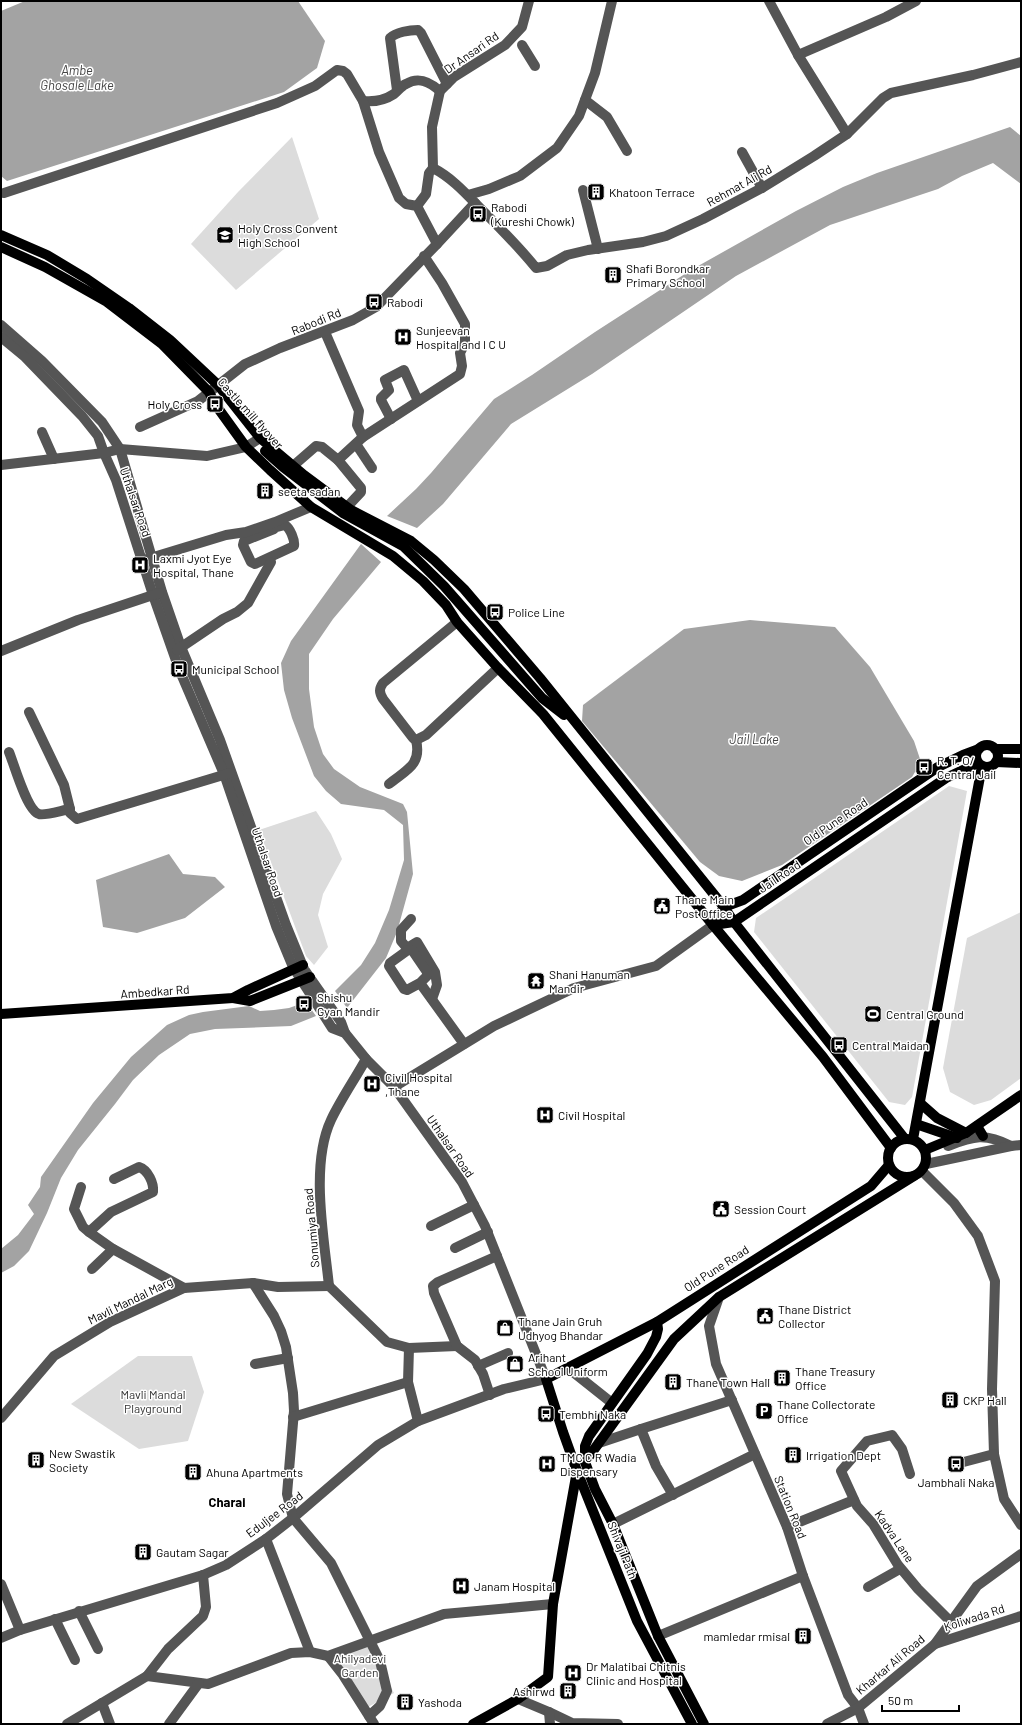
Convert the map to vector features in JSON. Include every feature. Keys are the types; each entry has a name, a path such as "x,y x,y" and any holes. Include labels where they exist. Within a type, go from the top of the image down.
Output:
{"main road":[{"path":"1,235 48,255 87,278 170,340 218,386 260,438 293,466 351,510 411,541 434,560 464,589 540,678 909,1139 920,1143 922,1163"},
{"name":"Castle mill flyover","path":"1,239 32,251 70,272 147,325 206,382 265,450 283,468 343,513 403,546 444,586 542,698 566,716 586,736"},
{"path":"1,247 45,268 106,302 162,344 209,392 215,404 246,447 311,506 393,556 423,581 446,605 457,622 498,668 543,714 823,1057 891,1148"},
{"path":"909,1139 916,1124 920,1103 980,764 976,756 979,749 988,745 995,749 1021,749"},
{"name":"Old Pune Road","path":"724,907 743,900 938,767 979,749"},
{"path":"980,764 991,766 996,762 998,755 995,749"},
{"path":"996,762 1021,763"},
{"name":"Jail Road","path":"713,924 734,922 946,778 980,764"},
{"path":"713,924 724,907"},
{"name":"Ambedkar Rd","path":"1,1014 233,998 298,967"},
{"path":"233,998 250,1000 306,979"},
{"path":"585,1462 674,1339 719,1297 922,1163 1021,1095"},
{"path":"920,1103 961,1136"},
{"path":"916,1124 961,1136"},
{"path":"977,1126 983,1136"},
{"path":"909,1139 897,1142 891,1148 888,1159 889,1165 893,1171 906,1177 922,1163"},
{"name":"Old Pune Road","path":"546,1379 657,1322 871,1186 889,1165"},
{"path":"657,1322 658,1329 656,1337 646,1354 589,1436 585,1446 585,1462 595,1489 613,1524 658,1636 704,1724"},
{"name":"Shivaji Path","path":"546,1379 577,1471 638,1621 692,1724"},
{"path":"473,1724 518,1699 548,1677 553,1604 577,1471"}],"street":[{"name":"Dr Ansari Rd","path":"417,206 426,194 429,173 433,168 432,127 444,87 454,77 505,45 522,27 529,1"},
{"path":"468,195 489,189 520,176 557,148 579,116 596,73 612,1"},
{"path":"769,1 798,54 847,134"},
{"path":"798,54 886,17 916,1"},
{"path":"397,90 390,38 393,35 412,30 418,30 421,33 444,87"},
{"path":"522,45 535,66"},
{"name":"Rehmat Ali Rd","path":"475,203 519,248 536,268 547,266 567,255 643,242 666,236 703,219 796,168 847,134 883,98 891,93 973,75 1021,62"},
{"path":"4,193 277,103 316,86 337,70 343,71 347,74 363,101 379,152 399,198 406,204 417,206 437,244"},
{"path":"363,101 383,99 405,84 416,80 426,81 444,87"},
{"path":"585,100 607,117 627,151"},
{"path":"742,152 762,188"},
{"path":"433,168 447,176 475,203"},
{"path":"583,190 598,249"},
{"name":"Rabodi Rd","path":"140,427 198,401 245,364 280,348 353,320 376,307 475,203"},
{"path":"338,460 360,440 460,374 462,366 460,353 465,343 465,324 442,283 424,256"},
{"path":"1,325 42,361 102,422 120,450 152,557 157,594 78,620 1,651"},
{"path":"325,332 359,411 357,425 360,440 372,468"},
{"name":"Uthalsar Road","path":"1,337 25,356 88,423 98,436 116,480 141,560 157,594 228,773 254,848 276,926 298,967 341,1022 345,1033 366,1059 394,1087 462,1182 488,1232 546,1379"},
{"path":"391,419 381,400 381,398 389,390 385,380 404,370 418,401"},
{"path":"88,423 96,416"},
{"path":"42,432 54,459"},
{"path":"1,465 120,450 207,456 246,447 260,438"},
{"path":"293,466 316,446 322,447 338,460 362,488 361,492 347,507"},
{"path":"141,560 226,535 247,536 276,525 311,506"},
{"path":"247,536 244,545 251,562 255,564 294,546 295,542 288,527 285,525 276,525"},
{"path":"178,650 223,619 237,612 248,603 271,562"},
{"path":"389,784 417,759 419,750 416,740 383,699 379,692 380,688 383,683 457,622"},
{"path":"416,740 426,735 498,668"},
{"path":"29,712 64,785 70,813 77,819 228,773"},
{"path":"9,752 28,801 34,812 40,815 70,809"},
{"path":"412,919 401,930 401,941 407,948 419,940 435,972 437,985 432,999"},
{"path":"394,1087 494,1026 574,988 656,966 713,924"},
{"path":"420,983 464,1044"},
{"name":"Sonumiya Road","path":"329,1286 319,1187 325,1139 331,1120 366,1059"},
{"path":"922,1163 966,1139 983,1136 1016,1145"},
{"path":"922,1163 1016,1145"},
{"path":"922,1163 978,1236 995,1281 992,1389 994,1454 1004,1499 1021,1525"},
{"path":"89,1232 111,1212 152,1192 153,1188 150,1177 143,1168 139,1167 114,1179"},
{"path":"81,1186 74,1209 83,1227 113,1249 184,1288"},
{"path":"430,1226 474,1205"},
{"path":"455,1248 488,1232"},
{"path":"92,1269 113,1249"},
{"path":"490,1395 475,1360 457,1346 434,1293 433,1286 438,1282 497,1256"},
{"path":"253,1283 281,1331 288,1358 293,1393 288,1494 293,1518 331,1563 380,1661 387,1691 371,1720 343,1675 328,1656"},
{"name":"Mavli Mandal Marg","path":"1,1418 54,1356 110,1322 184,1288 253,1283 278,1287 329,1286"},
{"path":"329,1286 387,1342 409,1348 457,1346"},
{"name":"Station Road","path":"719,1297 709,1326 716,1364 787,1527 803,1576 848,1695 858,1708 864,1724"},
{"path":"409,1348 408,1382 418,1421"},
{"path":"478,1366 508,1353"},
{"path":"254,1364 288,1358"},
{"path":"568,1368 612,1404"},
{"name":"Eduljee Road","path":"1,1638 20,1630 79,1611 203,1575 226,1565 266,1539 293,1518 378,1445 418,1421 504,1389 546,1379"},
{"path":"293,1417 408,1382"},
{"path":"599,1443 732,1400"},
{"path":"641,1429 656,1466 672,1495"},
{"name":"Kadva Lane","path":"910,1474 902,1449 892,1435 867,1441 841,1471 857,1506 873,1524 900,1569 950,1622"},
{"path":"613,1524 755,1454"},
{"path":"956,1464 994,1454"},
{"path":"787,1527 854,1500"},
{"path":"266,1539 310,1652"},
{"name":"Kharkar Ali Road","path":"828,1724 858,1708 935,1644 977,1586 1021,1554"},
{"path":"868,1587 900,1569"},
{"path":"67,1724 147,1676 168,1649 203,1616 206,1607 203,1575"},
{"path":"658,1636 803,1576"},
{"path":"1,1584 20,1630"},
{"path":"147,1676 208,1684 291,1653 310,1652 328,1656 444,1614 553,1604"},
{"path":"79,1611 98,1649"},
{"name":"Koliwada Rd","path":"935,1644 1021,1616"},
{"path":"55,1619 75,1660"},
{"path":"169,1724 199,1683"},
{"path":"518,1699 573,1723 618,1724"},
{"path":"102,1703 110,1724"},
{"path":"549,1712 550,1724"}],"green space":[{"path":"292,137 319,219 236,290 191,244 238,192"},
{"name":"Central Ground","path":"949,786 967,791 912,1097 905,1105 889,1102 754,932 756,918"},
{"path":"316,811 331,834 342,859 323,894 318,915 328,947 314,965 306,956 259,830"},
{"path":"1021,912 1021,1078 991,1100 974,1105 950,1092 943,1068 967,938"},
{"name":"Mavli Mandal Playground","path":"138,1356 192,1356 204,1392 188,1441 139,1449 71,1404"},
{"name":"Ahilyadevi Garden","path":"367,1644 394,1693 368,1707 335,1657"}],"water":[{"name":"Ambe Ghosale Lake","path":"25,1 298,1 325,41 317,68 284,92 7,181 1,176 1,11"},
{"path":"1010,127 1021,136 1021,184 993,163 962,176 938,189 830,225 736,276 592,374 511,424 443,504 417,528 387,516 431,473 494,399 691,270 796,211 843,187 877,173"},
{"path":"361,544 381,562 333,619 309,654 309,689 314,727 323,754 334,769 360,787 403,804 407,812 413,874 397,932 386,958 347,1008 335,991 361,965 375,943 389,910 404,860 403,825 384,810 341,804 326,791 314,776 292,718 284,690 281,663 291,641"},
{"name":"Jail Lake","path":"750,620 835,627 870,667 914,741 921,762 912,777 782,865 742,881 719,876 700,862 582,721 583,705 684,629"},
{"path":"169,854 183,874 215,877 225,887 185,918 137,933 103,927 96,880"},
{"path":"306,1002 316,1016 291,1026 215,1029 190,1034 159,1055 133,1080 78,1150 61,1178 47,1213 29,1251 14,1266 1,1273 1,1249 18,1235 34,1214 28,1205 40,1187 41,1177 93,1103 131,1057 167,1025 189,1015 203,1012 249,1006 260,1011 274,1010 289,1008"}],"place":[{"name":"Khatoon Terrace","path":"596,192"},
{"name":"Rabodi (Kureshi Chowk)","path":"478,214"},
{"name":"Holy Cross Convent High School","path":"225,235"},
{"name":"Shafi Borondkar Primary School","path":"613,275"},
{"name":"Rabodi","path":"374,302"},
{"name":"Sunjeevan Hospital and I C U","path":"403,337"},
{"name":"Holy Cross","path":"215,404"},
{"name":"seeta sadan","path":"265,491"},
{"name":"Laxmi Jyot Eye Hospital, Thane","path":"140,565"},
{"name":"Police Line","path":"495,612"},
{"name":"Municipal School","path":"179,669"},
{"name":"R. T. O/ Central Jail","path":"924,767"},
{"name":"Thane Main Post Office","path":"662,906"},
{"name":"Shani Hanuman Mandir","path":"536,981"},
{"name":"Shishu Gyan Mandir","path":"304,1004"},
{"name":"Central Ground","path":"873,1014"},
{"name":"Central Maidan","path":"839,1045"},
{"name":"Civil Hospital ,Thane","path":"372,1084"},
{"name":"Civil Hospital","path":"545,1115"},
{"name":"Session Court","path":"721,1209"},
{"name":"Thane District Collector","path":"765,1316"},
{"name":"Thane Jain Gruh Udhyog Bhandar","path":"505,1328"},
{"name":"Arihant School Uniform","path":"515,1364"},
{"name":"Thane Treasury Office","path":"782,1378"},
{"name":"Thane Town Hall","path":"673,1382"},
{"name":"CKP Hall","path":"950,1400"},
{"name":"Thane Collectorate Office","path":"764,1411"},
{"name":"Tembhi Naka","path":"546,1414"},
{"name":"Irrigation Dept","path":"793,1455"},
{"name":"New Swastik Society","path":"36,1460"},
{"name":"TMC C R Wadia Dispensary","path":"547,1464"},
{"name":"Jambhali Naka","path":"956,1464"},
{"name":"Ahuna Apartments","path":"193,1472"},
{"name":"Gautam Sagar","path":"143,1552"},
{"name":"Janam Hospital","path":"461,1586"},
{"name":"mamledar rmisal","path":"803,1636"},
{"name":"Dr Malatibai Chitnis Clinic and Hospital","path":"573,1673"},
{"name":"Ashirwd","path":"568,1691"},
{"name":"Yashoda","path":"405,1702"}],"district":[{"name":"Charai","path":"227,1502"}]}
